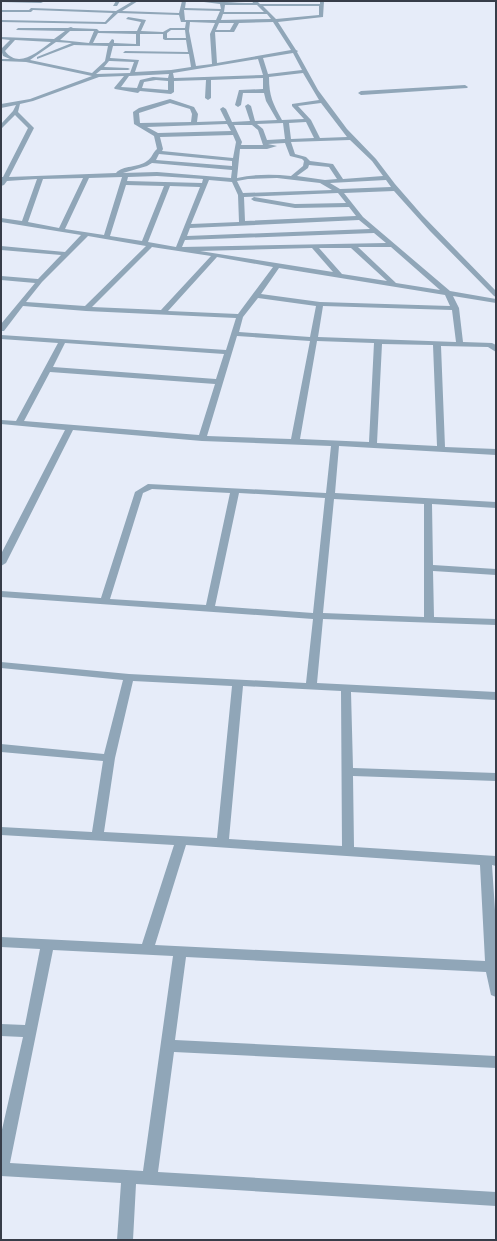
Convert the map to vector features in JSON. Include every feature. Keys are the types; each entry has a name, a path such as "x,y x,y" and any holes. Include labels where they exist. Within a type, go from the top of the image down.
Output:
{"street":[{"path":"1,1 44,2"},
{"path":"1,21 106,23 117,12 136,1"},
{"path":"184,1 181,11 182,20 217,22 275,21 318,17 321,16 322,3 198,1"},
{"path":"1,6 19,6 24,2"},
{"path":"17,60 5,55 2,51 10,37 26,22 31,13 31,2"},
{"path":"215,65 212,38 222,11 222,2"},
{"path":"114,3 129,6"},
{"path":"258,3 269,13 296,51 305,71 322,101 352,138 374,160 396,189 453,252 496,295"},
{"path":"49,15 59,7"},
{"path":"1,17 59,7 85,10 93,8 117,12 222,11 277,14"},
{"path":"28,62 69,30 78,16 85,10"},
{"path":"1,11 110,18"},
{"path":"314,12 321,11"},
{"path":"18,29 69,30 90,45 138,45 138,33 144,21 123,18"},
{"path":"188,21 187,29 194,69"},
{"path":"214,31 231,31 237,22"},
{"path":"30,38 40,29"},
{"path":"28,62 97,30 96,32 165,33 170,29 187,29"},
{"path":"90,45 96,32"},
{"path":"1,106 31,100 95,75 107,59 115,33"},
{"path":"165,33 166,39 189,39"},
{"path":"1,38 30,38 55,41 81,38"},
{"path":"30,38 33,42 49,46"},
{"path":"138,91 144,80 162,78 171,82 209,79 238,70 260,57 296,51"},
{"path":"109,52 191,53"},
{"path":"145,58 148,52"},
{"path":"260,57 266,76 266,91 270,102 284,122 292,155 304,158 307,163"},
{"path":"107,59 136,61 134,69 130,75 117,88 138,91 170,92 171,72"},
{"path":"1,60 17,60 95,75 130,75 171,72 215,65 266,76 305,71"},
{"path":"185,60 192,60"},
{"path":"100,68 134,69"},
{"path":"208,98 209,79"},
{"path":"360,93 465,87"},
{"path":"238,105 240,92 266,91"},
{"path":"1,127 16,112 22,101"},
{"path":"318,140 308,120 295,104 322,101"},
{"path":"194,124 195,114 192,108 170,102 138,110 136,123 157,135 234,133"},
{"path":"248,106 253,123 260,129 266,144"},
{"path":"223,109 239,142 235,160 234,180 241,195 242,224"},
{"path":"2,181 31,128 16,112"},
{"path":"140,126 308,120"},
{"path":"152,161 160,149 157,135"},
{"path":"238,147 352,138"},
{"path":"158,152 235,160"},
{"path":"117,175 127,168 152,161 234,168"},
{"path":"293,177 306,167 307,163"},
{"path":"307,163 331,165 341,181"},
{"path":"2,181 40,177 156,174 234,180 264,176 293,177 325,182 388,178"},
{"path":"106,238 125,175"},
{"path":"61,230 87,176"},
{"path":"24,224 40,177"},
{"path":"178,249 207,178"},
{"path":"325,182 340,192 361,218 448,294 455,308 460,345"},
{"path":"123,183 204,185"},
{"path":"86,309 147,244 168,184"},
{"path":"241,195 396,189"},
{"path":"241,195 295,206 350,204"},
{"path":"188,226 361,218"},
{"path":"1,220 496,301"},
{"path":"183,238 376,231"},
{"path":"1,329 40,281 86,234"},
{"path":"178,249 392,245"},
{"path":"314,246 340,276"},
{"path":"354,246 395,285"},
{"path":"1,248 67,254"},
{"path":"162,313 215,256"},
{"path":"202,438 240,316 249,306 277,266"},
{"path":"1,278 40,281"},
{"path":"256,295 320,304 455,308"},
{"path":"21,304 86,309 240,316"},
{"path":"295,442 320,304"},
{"path":"234,334 313,339 489,346 494,347 496,350"},
{"path":"1,337 229,352"},
{"path":"19,423 63,341"},
{"path":"373,445 378,342"},
{"path":"438,344 441,449"},
{"path":"48,369 219,382"},
{"path":"1,422 202,438 496,452"},
{"path":"1,562 70,427"},
{"path":"311,686 335,444"},
{"path":"105,600 139,492 151,486 496,505"},
{"path":"210,608 235,490"},
{"path":"428,502 429,620"},
{"path":"429,568 496,572"},
{"path":"1,594 105,600 318,616 496,622"},
{"path":"1,666 129,677 496,696"},
{"path":"97,836 110,758 129,677"},
{"path":"223,843 238,682"},
{"path":"346,689 348,851"},
{"path":"1,748 110,758"},
{"path":"348,772 496,777"},
{"path":"1,831 223,843 491,861 492,967 496,991"},
{"path":"147,949 181,841"},
{"path":"1,942 492,967"},
{"path":"48,944 1,1169 129,1178 496,1199"},
{"path":"150,1178 180,950"},
{"path":"1,1030 31,1031"},
{"path":"168,1046 496,1062"},
{"path":"125,1240 129,1178"}]}
